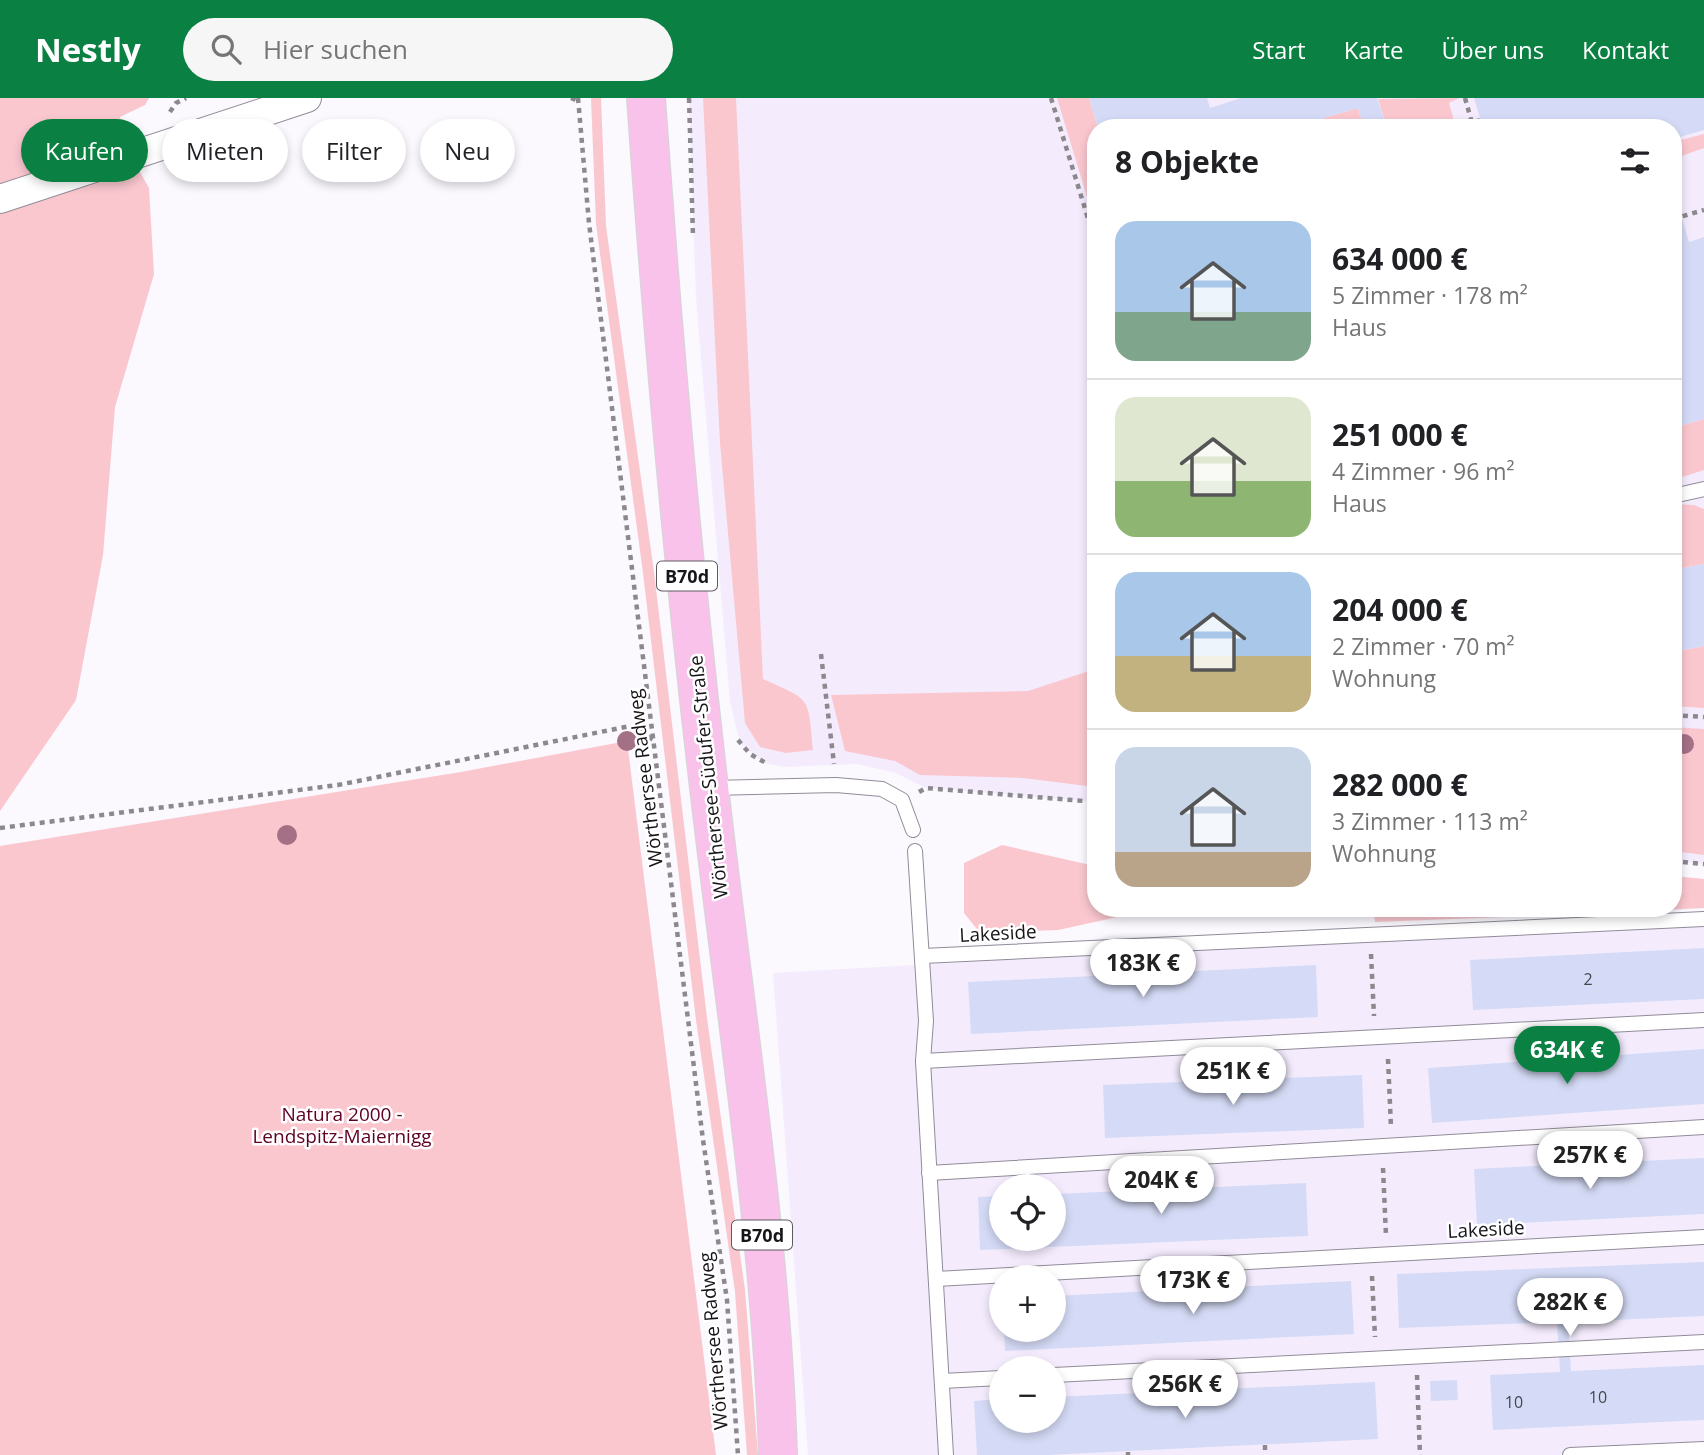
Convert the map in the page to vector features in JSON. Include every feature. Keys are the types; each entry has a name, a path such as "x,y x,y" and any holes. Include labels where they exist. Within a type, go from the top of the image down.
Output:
{"main road":[{"name":"Wörthersee-Südufer-Straße","path":"646,98 664,364 709,788 768,1290 775,1359 779,1455"}],"street":[{"path":"0,199 268,104 307,98"}],"lane":[{"path":"1682,494 1704,489"},
{"path":"709,788 836,785 882,789 902,800 912,830"},
{"path":"915,851 926,1021 923,1061 946,1455"},
{"name":"Lakeside","path":"923,956 1704,919"},
{"path":"923,1061 1704,1020"},
{"path":"929,1173 1704,1126"},
{"name":"Lakeside","path":"936,1279 1704,1237"},
{"path":"1066,1374 1704,1342"},
{"path":"942,1381 989,1379"},
{"path":"1570,1455 1704,1449"}],"path":[{"path":"571,98 578,99"},
{"path":"689,98 694,244"},
{"path":"1051,98 1087,215"},
{"path":"1465,98 1471,119"},
{"name":"Wörthersee Radweg","path":"578,99 589,223 703,1140 727,1300 738,1455"},
{"path":"1682,216 1704,210"},
{"path":"821,654 836,785"},
{"path":"1682,716 1704,717"},
{"path":"0,828 338,785 630,726 655,741"},
{"path":"735,729 740,743 750,754 774,765"},
{"path":"820,766 834,765"},
{"path":"926,788 1087,801"},
{"path":"1682,862 1704,864"},
{"path":"1370,935 1381,1037 1387,1145 1387,1254"},
{"path":"1371,1255 1376,1359"},
{"path":"1416,1357 1420,1455"},
{"path":"1265,1445 1265,1455"}],"shaded area":[{"path":"689,98 1704,98 1704,864 1682,862 1682,119 1087,119 1087,801 926,788 896,773 857,764 784,767 764,763 740,743 730,702 696,298"},
{"path":"1704,921 1704,1455 808,1455 773,973"}],"green space":[{"path":"0,98 149,98 145,105 121,119 21,119 21,182 146,182 149,188 154,274 115,407 103,555 76,700 0,811"},
{"path":"591,98 601,98 606,226 654,572 707,1018 745,1290 758,1455 747,1455 735,1292 696,1020 643,573 596,224"},
{"path":"703,98 736,98 763,679 791,692 804,702 810,719 813,750 786,753 760,747 745,723 720,443"},
{"path":"1057,98 1089,98 1095,119 1087,119 1087,197"},
{"path":"1459,98 1449,103 1453,119 1384,119 1378,99"},
{"path":"1358,108 1361,119 1320,119"},
{"path":"1704,134 1704,148 1682,156 1682,140"},
{"path":"1704,419 1704,470 1682,477 1682,425"},
{"path":"1682,504 1704,509 1704,564 1682,568"},
{"path":"1704,646 1704,708 1682,707 1682,650"},
{"path":"1087,672 1087,786 1023,778 920,775 895,761 845,751 831,695 1028,691"},
{"path":"1682,728 1704,729 1704,855 1682,852"},
{"name":"Natura 2000 - Lendspitz-Maiernigg","path":"627,741 716,1455 0,1455 0,846 461,772"},
{"path":"1002,845 1087,864 1087,917 1117,917 1058,930 980,933 964,913 964,863"},
{"path":"1682,877 1704,879 1704,908 1682,909"},
{"path":"1374,917 1504,917 1375,922"}],"building":[{"path":"1089,98 1207,98 1210,108 1241,98 1377,98 1384,119 1361,119 1358,108 1320,119 1095,119"},
{"path":"1474,98 1704,98 1704,130 1682,136 1682,119 1480,119"},
{"path":"1682,219 1689,242 1704,237 1704,419 1682,425"},
{"path":"1704,564 1704,646 1682,650 1682,568"},
{"path":"1704,948 1704,999 1473,1010 1470,960"},
{"path":"1316,965 1318,1017 971,1034 968,982"},
{"path":"1704,1049 1704,1104 1432,1123 1428,1068"},
{"path":"1362,1075 1364,1128 1105,1138 1103,1085"},
{"path":"1704,1158 1704,1214 1477,1225 1474,1169"},
{"path":"1306,1183 1308,1236 1066,1246 1066,1193"},
{"path":"978,1197 989,1197 989,1250 980,1250"},
{"path":"1704,1262 1704,1316 1568,1322 1571,1371 1704,1365 1704,1420 1493,1430 1490,1375 1560,1372 1557,1322 1399,1328 1397,1274"},
{"path":"1351,1281 1354,1334 1005,1351 1005,1342 1066,1342 1066,1295"},
{"path":"1457,1380 1458,1400 1431,1401 1430,1381"},
{"path":"1375,1382 1378,1439 1047,1455 977,1455 974,1401 989,1400 989,1433 1066,1433 1066,1396"}]}
